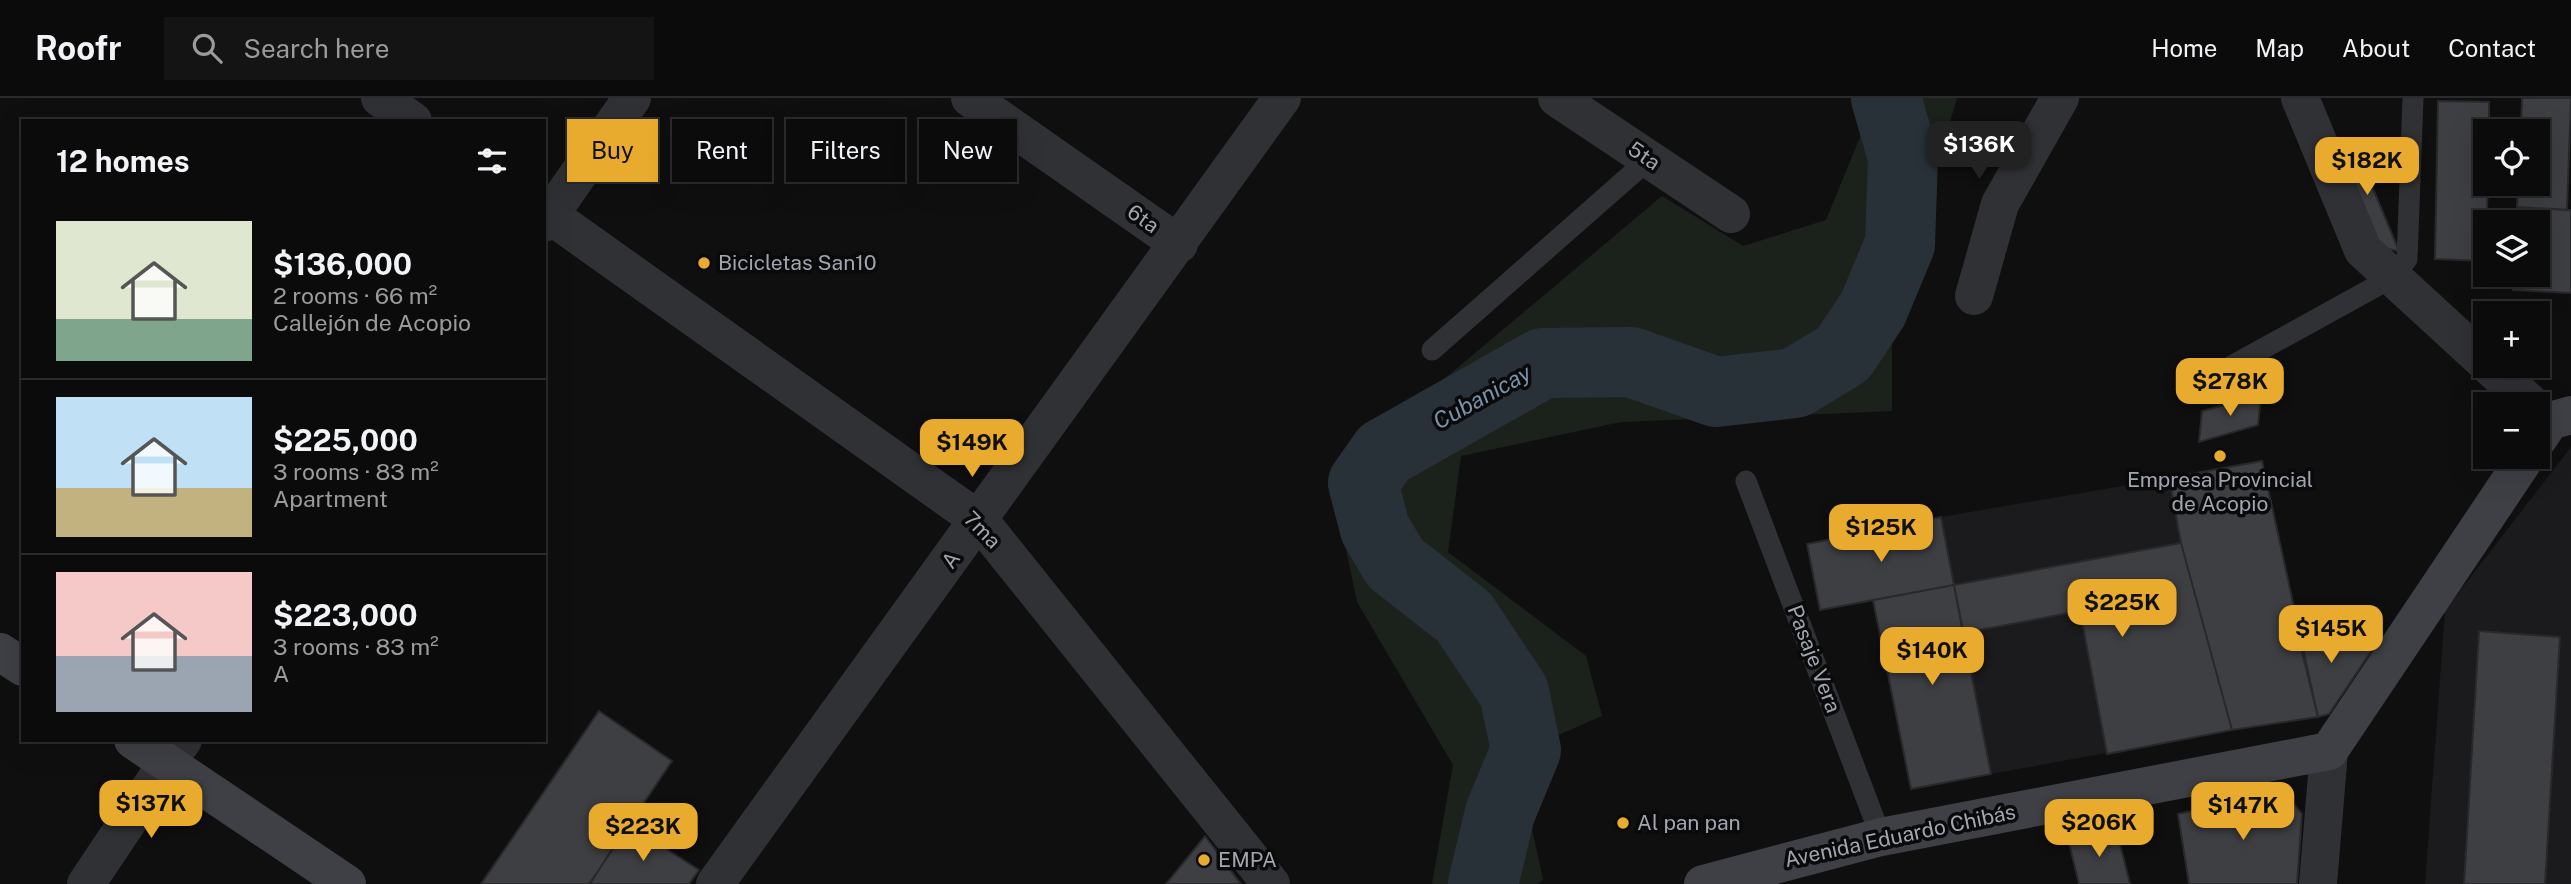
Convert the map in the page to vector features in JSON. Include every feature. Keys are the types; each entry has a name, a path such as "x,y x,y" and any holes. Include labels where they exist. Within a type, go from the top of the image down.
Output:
{"main road":[{"path":"2329,751 2518,469"},
{"path":"0,652 21,666"},
{"path":"139,742 175,752 347,884"},
{"name":"Avenida Eduardo Chibás","path":"1703,884 1881,837 2329,751"}],"street":[{"path":"380,98 410,119"},
{"path":"546,217 632,98"},
{"name":"6ta","path":"970,98 1179,244"},
{"name":"A","path":"715,884 980,522 1282,98"},
{"name":"5ta","path":"1557,98 1731,214"},
{"path":"1974,296 2000,204 2060,98"},
{"path":"2300,98 2362,250 2473,351"},
{"name":"7ma","path":"546,217 980,522 1271,884"},
{"path":"2502,378 2517,392"},
{"path":"2318,884 2329,751"},
{"path":"86,884 175,752"}],"lane":[{"path":"2217,374 2393,277 2407,259 2413,98"},
{"path":"1432,350 1648,159"},
{"name":"Pasaje Vera","path":"1746,481 1881,837"}],"shaded area":[{"path":"1853,98 1957,98 1916,238 1892,306 1892,411 1621,422 1461,456 1448,552 1586,656 1602,716 1549,739 1526,802 1543,879 1538,884 1432,884 1453,765 1357,602 1339,516 1349,459 1662,196 1743,246 1826,220 1865,125"},
{"path":"2571,447 2571,884 2425,884 2445,610"},
{"path":"2169,478 2181,543 2232,730 1991,774 1941,517"}],"building":[{"path":"2522,98 2571,98 2567,210 2517,207 2517,196 2550,196 2550,119 2521,119"},
{"path":"2438,101 2489,102 2489,119 2473,119 2473,196 2488,196 2487,210 2473,210 2473,261 2435,259"},
{"path":"2354,143 2399,251 2377,247 2336,150"},
{"path":"2517,207 2571,210 2571,293 2513,290 2513,287 2550,287 2550,210 2517,210"},
{"path":"2261,395 2258,425 2199,442 2202,411"},
{"path":"2262,461 2318,717 2232,730 2181,543 2169,478"},
{"path":"1941,517 1954,585 1820,610 1807,544"},
{"path":"2181,543 2232,730 2107,754 2080,611 1963,633 1954,585"},
{"path":"1954,585 1991,774 1911,789 1873,600"},
{"path":"2337,627 2372,650 2329,714 2318,717 2298,636"},
{"path":"2479,631 2560,637 2545,884 2464,884"},
{"path":"599,711 672,761 596,874 589,884 481,884"},
{"path":"2283,790 2302,814 2297,884 2189,884 2178,814"},
{"path":"628,824 699,870 689,884 590,884"},
{"path":"2116,828 2130,884 2079,884 2068,839"},
{"name":"EMPA","path":"1205,836 1241,884 1166,884"}],"waterway":[{"name":"Cubanicay","path":"1483,884 1500,813 1526,750 1514,692 1464,617 1395,563 1375,529 1363,483 1384,453 1543,363 1631,362 1716,392 1795,383 1843,354 1873,309 1900,244 1903,157 1886,98"}],"place":[{"name":"Bicicletas San10","path":"704,263"},
{"name":"Empresa Provincial de Acopio","path":"2220,456"},
{"name":"Al pan pan","path":"1623,823"},
{"name":"EMPA","path":"1204,860"}]}
